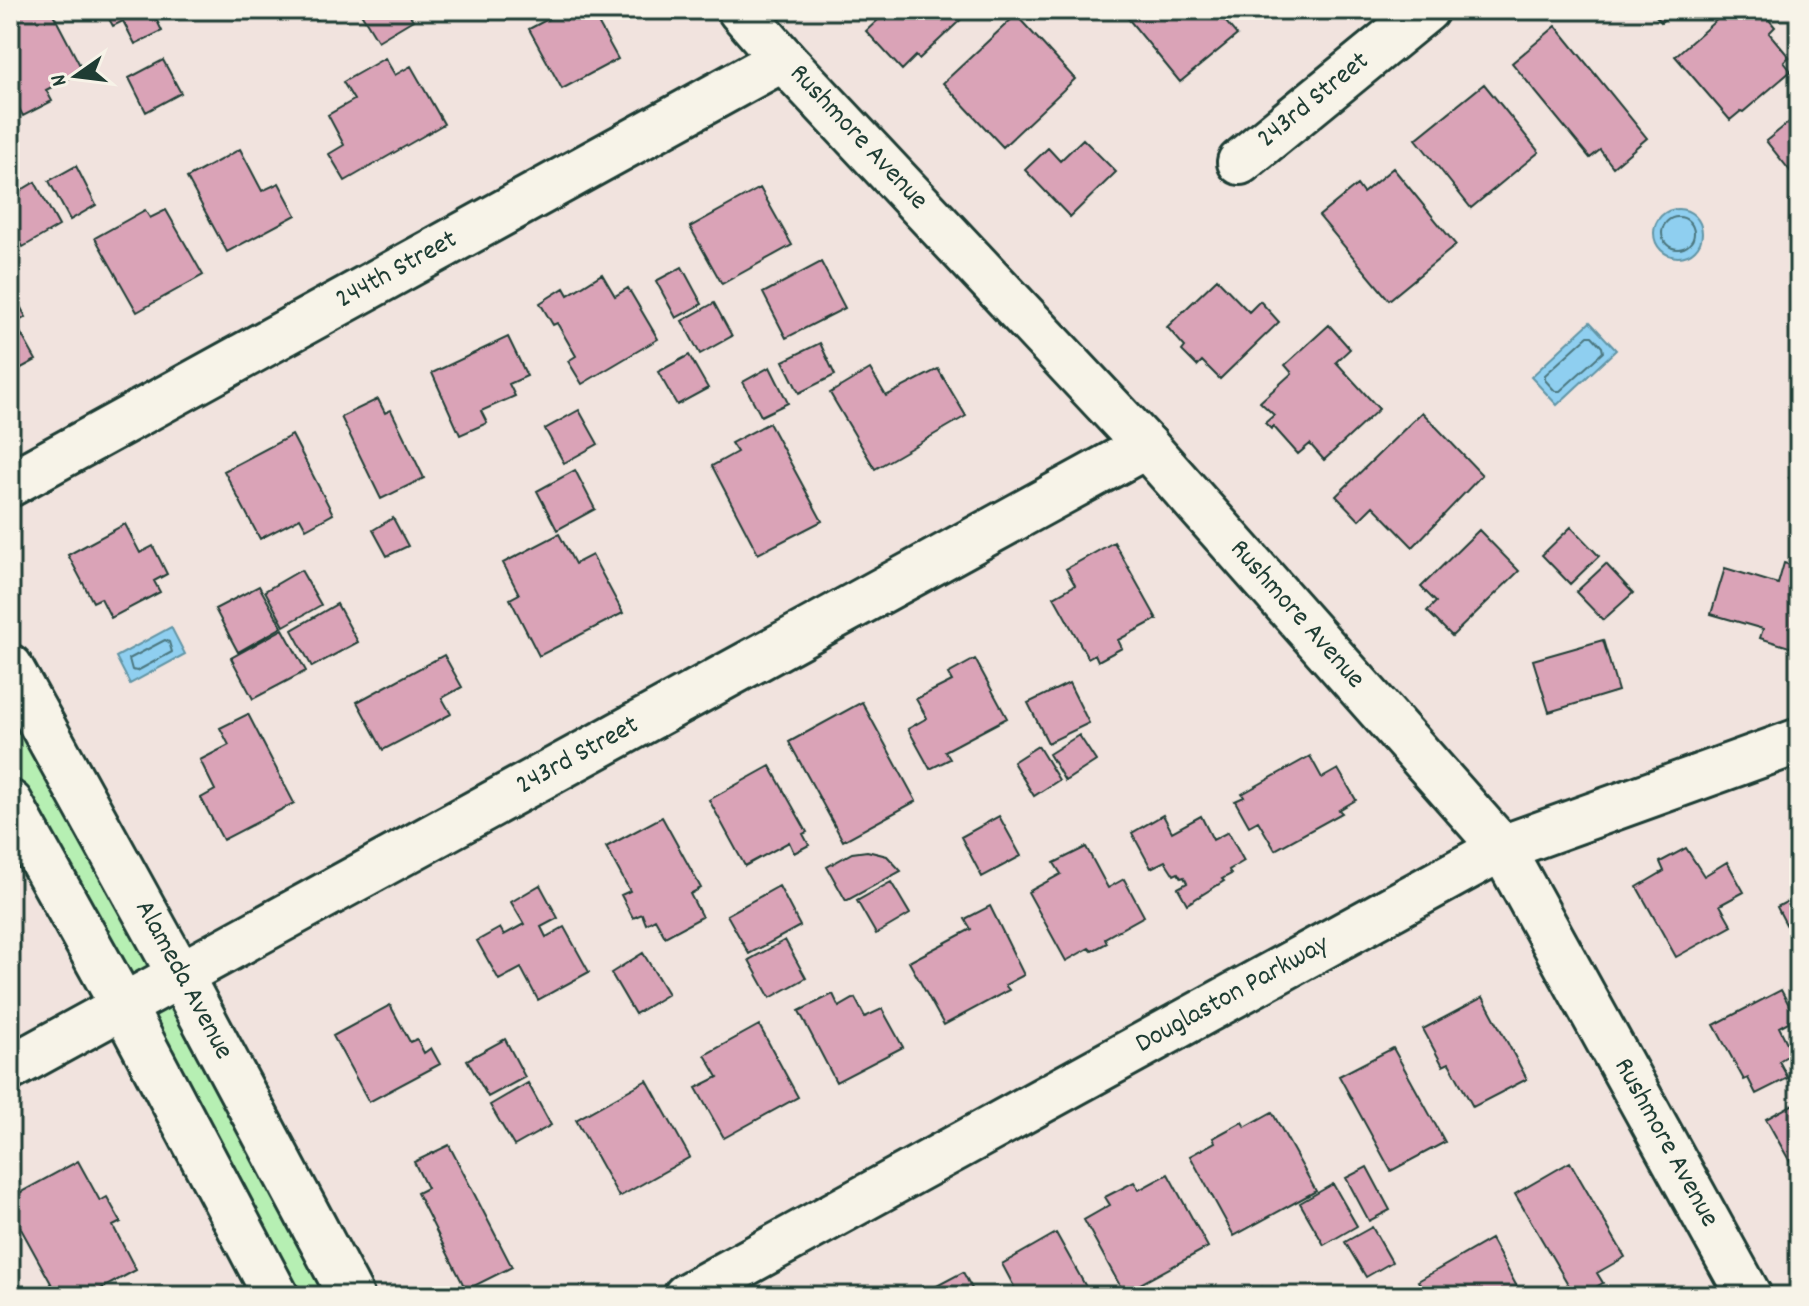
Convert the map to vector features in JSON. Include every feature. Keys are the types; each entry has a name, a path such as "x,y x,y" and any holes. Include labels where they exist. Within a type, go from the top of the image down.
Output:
{"street":[{"name":"Rushmore Avenue","path":"740,10 1146,446 1502,848 1749,1296"},
{"name":"243rd Street","path":"1240,162 1426,10"},
{"name":"244th Street","path":"10,484 783,59"},
{"name":"243rd Street","path":"10,1068 1146,446"},
{"name":"Alameda Avenue","path":"10,667 152,990 276,1296"},
{"name":"Douglaston Parkway","path":"686,1296 1502,848 1799,741"},
{"name":"Alameda Avenue","path":"10,803 152,990 351,1296"}],"green space":[{"path":"10,686 338,1296 289,1296 10,784"}],"water":[{"path":"1678,209 1695,216 1702,233 1695,250 1678,257 1661,250 1654,233 1661,216"},
{"path":"1590,322 1616,350 1557,405 1531,377"},
{"path":"171,627 185,654 130,684 116,657"}],"building":[{"path":"51,10 83,71 46,90 52,101 23,116 10,91 10,12"},
{"path":"104,10 152,10 162,31 135,44 123,21 113,26"},
{"path":"312,10 333,10 317,19"},
{"path":"359,10 406,10 413,20 378,41"},
{"path":"565,10 591,10 618,59 562,89 529,29"},
{"path":"883,10 971,10 919,59 916,56 902,70 866,31 879,19 876,16"},
{"path":"1121,10 1216,10 1237,35 1180,82"},
{"path":"1651,10 1675,10 1661,22"},
{"path":"1728,10 1761,10 1775,27 1769,33 1789,57 1784,62 1791,71 1730,120 1675,56"},
{"path":"1016,15 1075,79 1003,147 943,83"},
{"path":"1556,26 1647,138 1613,167 1600,150 1590,158 1512,63"},
{"path":"385,58 395,75 411,66 444,124 345,181 329,154 344,145 328,115 354,100 343,82"},
{"path":"163,60 181,93 146,112 129,78"},
{"path":"1484,84 1539,152 1471,208 1416,139"},
{"path":"1799,114 1799,182 1766,141"},
{"path":"1083,139 1116,172 1070,217 1025,170 1048,148 1060,161"},
{"path":"240,149 262,191 279,183 296,215 227,252 187,178"},
{"path":"76,166 96,205 70,220 49,181"},
{"path":"1393,168 1456,245 1389,300 1319,216 1357,185 1363,193"},
{"path":"35,182 59,226 23,247 10,224 10,197"},
{"path":"760,188 792,245 722,284 690,227"},
{"path":"145,210 150,218 166,210 203,275 137,312 95,238"},
{"path":"821,262 845,308 786,338 763,293"},
{"path":"682,267 702,304 676,318 656,281"},
{"path":"602,274 615,296 628,288 658,339 582,384 568,361 576,356 557,323 553,325 540,303 564,288 568,295"},
{"path":"1217,279 1249,312 1260,301 1279,322 1220,379 1202,361 1197,366 1182,351 1185,347 1167,327"},
{"path":"10,288 26,317 15,323 36,360 10,374"},
{"path":"714,303 732,336 700,354 682,321"},
{"path":"1329,325 1350,349 1336,362 1379,409 1324,460 1310,444 1298,454 1273,426 1271,429 1265,423 1274,415 1260,402 1292,373 1285,365"},
{"path":"508,337 527,376 509,384 515,396 481,411 487,423 460,435 432,373"},
{"path":"820,343 835,375 799,393 783,361"},
{"path":"689,355 708,388 677,405 658,372"},
{"path":"770,367 788,403 761,416 743,382"},
{"path":"870,369 886,396 938,369 966,416 875,469 830,393"},
{"path":"378,399 385,413 391,410 424,478 381,499 341,417"},
{"path":"579,410 598,444 564,463 545,429"},
{"path":"1422,412 1482,475 1413,547 1373,506 1359,520 1336,496"},
{"path":"769,423 822,521 758,554 712,466 737,452 731,443"},
{"path":"292,435 333,514 306,529 300,518 260,539 224,471"},
{"path":"575,470 595,509 557,530 537,491"},
{"path":"1799,470 1799,491 1789,478"},
{"path":"393,518 408,546 387,556 373,530"},
{"path":"125,524 140,553 153,546 167,574 154,581 160,592 111,618 101,598 93,602 68,555"},
{"path":"1571,527 1599,556 1570,584 1542,555"},
{"path":"1479,530 1519,571 1452,636 1427,611 1436,602 1421,587"},
{"path":"559,534 575,564 592,555 623,613 539,656 510,599 519,594 503,563"},
{"path":"1114,542 1157,619 1118,640 1122,648 1098,661 1095,654 1088,658 1054,597 1075,585 1066,569"},
{"path":"1784,563 1799,568 1799,650 1760,638 1763,629 1711,614 1725,568 1778,584"},
{"path":"1606,564 1633,593 1603,620 1576,592"},
{"path":"301,570 321,605 284,626 265,591"},
{"path":"259,586 282,627 238,652 215,609"},
{"path":"337,604 358,642 312,667 292,630"},
{"path":"283,629 306,671 253,699 231,658"},
{"path":"1603,640 1618,691 1549,712 1533,660"},
{"path":"444,655 462,687 442,698 451,714 383,750 357,702"},
{"path":"975,659 1007,718 945,751 950,759 930,769 908,729 927,718 916,699 952,681 948,674"},
{"path":"1069,683 1089,723 1048,743 1028,703"},
{"path":"862,702 916,801 843,841 789,742"},
{"path":"248,714 294,803 223,840 201,798 215,790 200,760 229,745 220,728"},
{"path":"1079,735 1096,761 1065,781 1049,754"},
{"path":"1038,746 1059,780 1034,796 1013,762"},
{"path":"1310,756 1322,778 1338,769 1356,800 1339,810 1342,813 1275,850 1258,821 1249,826 1235,801 1244,797 1242,794"},
{"path":"770,766 807,832 803,834 809,845 794,853 789,842 745,866 709,800"},
{"path":"1163,815 1172,832 1201,816 1213,840 1228,832 1244,861 1229,870 1231,874 1222,879 1224,881 1187,904 1178,888 1187,883 1184,877 1181,878 1178,873 1174,875 1165,861 1151,868 1132,833"},
{"path":"999,816 1021,856 982,877 961,837"},
{"path":"662,817 701,888 690,894 702,917 665,937 655,919 646,924 642,914 633,918 621,895 630,891 606,847"},
{"path":"1086,847 1108,888 1124,879 1144,916 1105,938 1107,943 1092,951 1089,948 1066,961 1028,892 1061,874 1054,863"},
{"path":"1686,848 1704,876 1727,862 1744,892 1720,905 1732,926 1676,957 1637,887 1664,871 1660,862"},
{"path":"867,851 887,856 901,871 846,901 827,867 852,853"},
{"path":"891,882 910,914 876,934 857,901"},
{"path":"540,885 558,918 541,927 546,937 564,927 589,972 538,1000 521,968 499,980 477,941 500,928 504,935 524,924 511,902"},
{"path":"779,886 800,926 749,954 727,915"},
{"path":"1797,892 1799,932 1792,936 1777,907"},
{"path":"990,906 1024,975 1005,985 1009,990 944,1025 909,962 971,929 965,919"},
{"path":"785,940 806,978 770,998 749,960"},
{"path":"643,953 668,994 635,1014 611,973"},
{"path":"1781,990 1796,1018 1779,1027 1792,1053 1779,1061 1788,1078 1756,1094 1748,1078 1744,1080 1714,1025"},
{"path":"833,994 839,1007 855,998 865,1017 882,1009 903,1047 836,1082 799,1011"},
{"path":"1483,997 1527,1079 1473,1107 1449,1063 1443,1066 1423,1029"},
{"path":"390,1005 410,1042 417,1039 424,1053 431,1048 440,1064 369,1102 333,1036"},
{"path":"759,1025 798,1097 724,1138 696,1088 718,1077 705,1055"},
{"path":"505,1039 525,1077 488,1097 467,1060"},
{"path":"1393,1048 1445,1142 1391,1171 1339,1076"},
{"path":"647,1080 690,1157 619,1197 576,1120"},
{"path":"528,1083 551,1125 514,1146 490,1105"},
{"path":"1799,1101 1799,1178 1766,1119"},
{"path":"1272,1112 1316,1191 1234,1236 1190,1156 1215,1142 1213,1138 1242,1122 1245,1127"},
{"path":"449,1145 512,1267 466,1290 417,1193 427,1188 414,1162"},
{"path":"78,1161 100,1201 107,1197 121,1222 113,1226 136,1270 88,1296 58,1296 10,1209 10,1198"},
{"path":"1570,1162 1625,1257 1597,1273 1603,1283 1580,1296 1575,1296 1515,1194"},
{"path":"1367,1167 1390,1210 1369,1221 1346,1178"},
{"path":"1168,1174 1208,1247 1124,1293 1084,1220 1110,1205 1105,1197 1134,1182 1139,1190"},
{"path":"1333,1184 1357,1226 1324,1245 1300,1203"},
{"path":"1372,1227 1392,1262 1366,1277 1345,1242"},
{"path":"1056,1233 1091,1296 1019,1296 1002,1264"},
{"path":"1491,1239 1522,1296 1427,1296 1418,1281"},
{"path":"963,1272 976,1296 918,1296"},
{"path":"1261,1287 1266,1296 1245,1296"}]}
